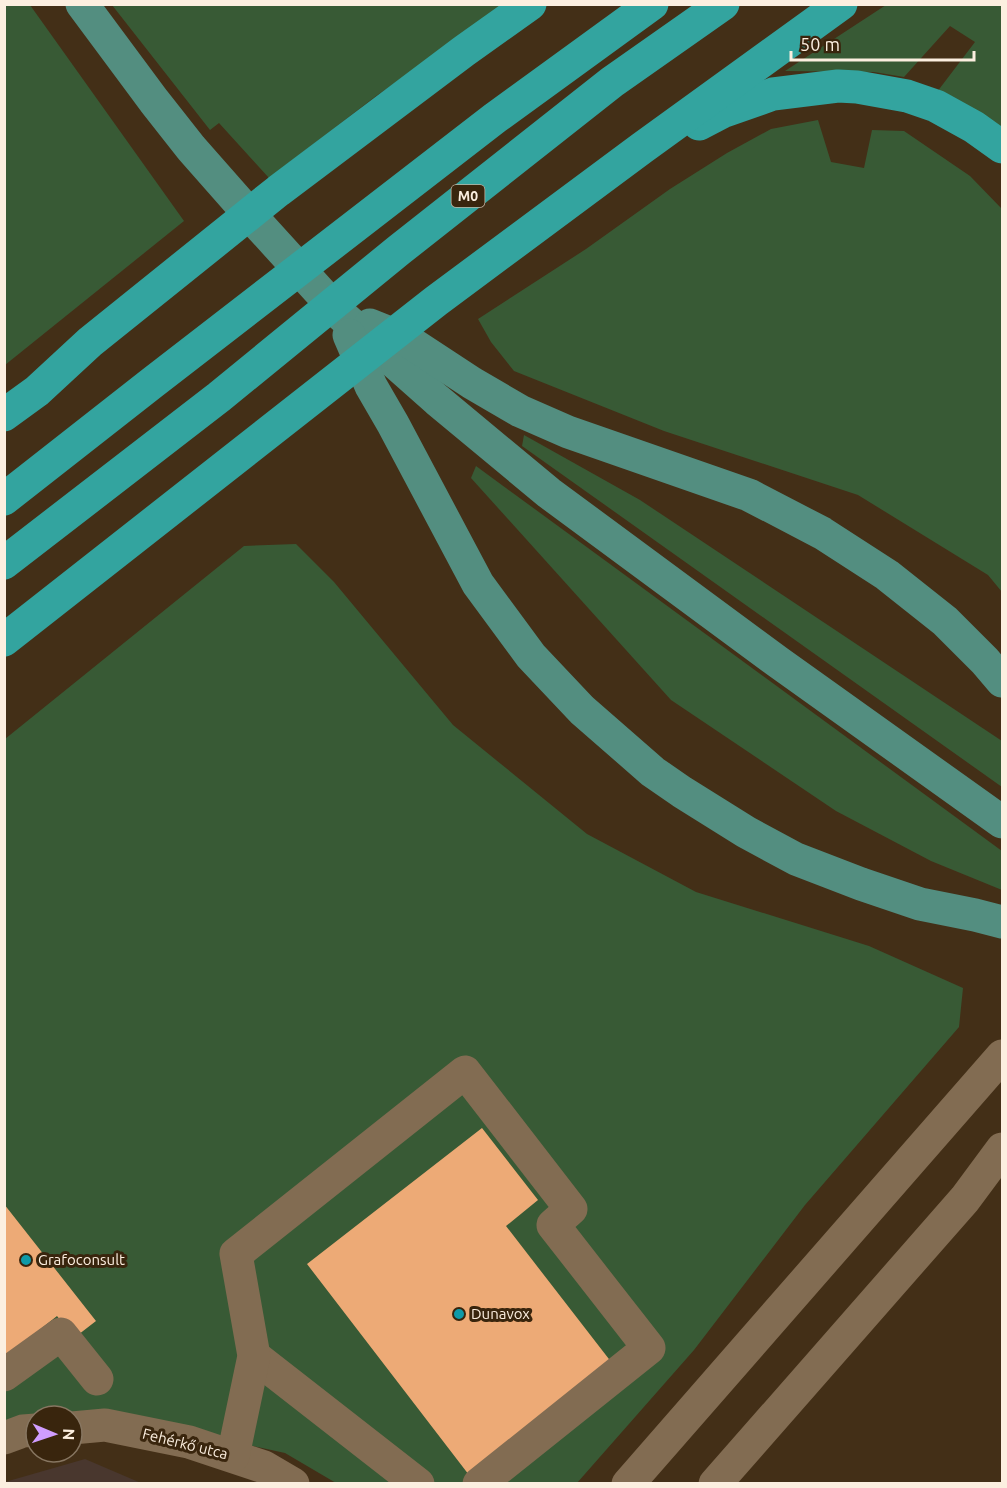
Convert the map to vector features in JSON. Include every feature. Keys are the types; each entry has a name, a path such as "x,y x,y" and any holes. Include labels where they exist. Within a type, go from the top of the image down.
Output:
{"highway":[{"path":"4,416 37,391 90,342 278,191 530,4"},
{"path":"4,499 495,118 652,4"},
{"name":"M0","path":"4,563 219,397 408,243 612,82 723,4"},
{"path":"4,640 436,301 841,4"},
{"path":"642,148 690,129 722,112 772,94 838,86 897,94 936,106 974,127 1002,147"},
{"path":"4,389 90,342"}],"main road":[{"path":"82,4 190,148 340,314 437,400 549,493 778,662 994,815"},
{"path":"340,314 405,339 520,411 568,432 749,495 822,532 887,574 945,621 1002,681"},
{"path":"340,314 371,386 478,584 531,656 582,710 653,772 746,832 796,859 920,904 1002,922"}],"street":[{"path":"628,1484 1002,1056"},
{"path":"233,1456 254,1356 236,1254 465,1072 571,1209 553,1225 649,1348 479,1484"},
{"path":"715,1484 965,1199 1002,1149"},
{"path":"4,1375 61,1334 97,1379"},
{"path":"254,1356 418,1484"},
{"name":"Fehérkő utca","path":"84,1427 105,1425 189,1442 264,1467 293,1484"}],"shaded area":[{"path":"84,1459 141,1483 5,1483 68,1464 84,1464"}],"green space":[{"path":"5,4 30,5 184,221 5,365"},
{"path":"112,5 506,5 376,96 269,178 219,123 210,130"},
{"path":"886,5 1002,5 1002,128 937,92 975,42 950,26 904,77 874,72 785,71"},
{"path":"818,120 831,162 864,168 872,130 904,131 970,176 1002,209 1002,592 988,575 858,495 664,431 514,371 491,342 478,319 727,153 771,129"},
{"path":"524,435 640,500 1002,741 1002,787 522,446"},
{"path":"476,466 1002,851 1002,890 931,861 836,811 671,700 471,478"},
{"path":"296,544 334,582 453,725 587,834 696,892 869,946 963,988 959,1027 805,1205 694,1350 577,1483 336,1483 285,1453 114,1416 84,1416 84,1404 24,1404 24,1421 5,1429 5,739 244,546"}],"building":[{"name":"Dunavox","path":"482,1128 538,1200 506,1226 612,1363 469,1475 307,1264"},
{"name":"Grafoconsult","path":"4,1204 96,1321 74,1338 57,1316 4,1358"}],"place":[{"name":"Grafoconsult","path":"26,1260"},
{"name":"Dunavox","path":"459,1314"}]}
